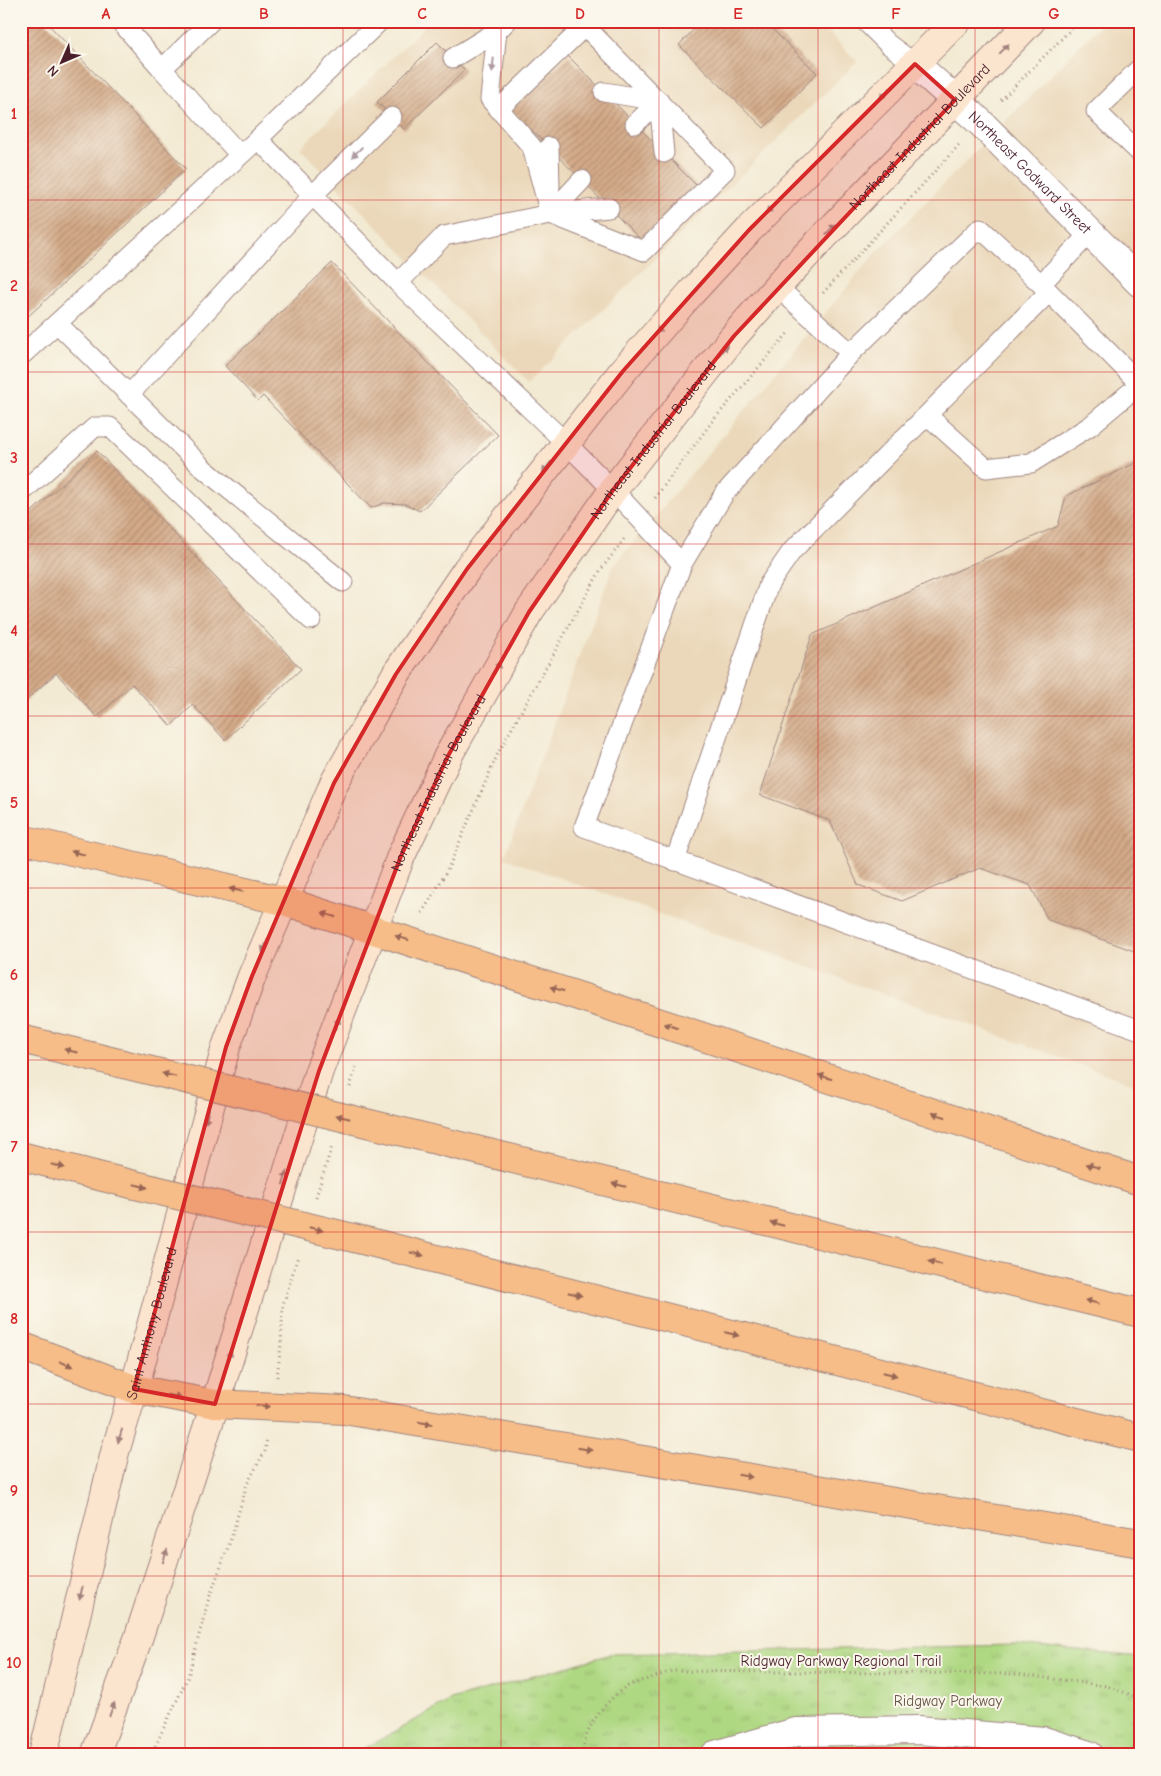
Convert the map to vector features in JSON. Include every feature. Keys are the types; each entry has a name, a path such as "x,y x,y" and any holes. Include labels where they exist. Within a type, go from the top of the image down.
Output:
{"highway":[{"path":"21,839 284,900 1140,1181"},
{"path":"21,1039 1140,1313"},
{"path":"21,1156 370,1242 1140,1438"},
{"path":"21,1346 134,1389 215,1404 344,1410 1140,1542"}],"main road":[{"path":"284,900 334,783 396,674 467,568 623,371 691,293 749,230 956,21"},
{"name":"Northeast Industrial Boulevard","path":"374,929 401,856 448,756 529,612 614,490 734,336 776,286 1031,21"},
{"name":"Saint Anthony Boulevard","path":"43,1755 114,1452 134,1389 226,1047 252,976 284,900"},
{"path":"95,1755 138,1639 215,1404 319,1071 374,929"}],"street":[{"name":"Northeast Godward Street","path":"915,64 980,122 1140,283"},
{"path":"715,1755 796,1732 919,1730 1044,1741 1089,1755"}],"lane":[{"path":"120,21 240,155"},
{"path":"162,69 210,21"},
{"path":"21,356 258,139 380,21"},
{"path":"865,21 888,44 915,64"},
{"path":"499,108 588,24 658,101 725,170 644,251 550,214"},
{"path":"502,26 490,99 532,147 550,214"},
{"path":"453,58 502,26"},
{"path":"1140,68 1096,112 1140,153"},
{"path":"604,92 658,101"},
{"path":"635,124 658,101"},
{"path":"658,101 664,154"},
{"path":"129,395 313,195 392,117"},
{"path":"258,139 398,283 614,490 682,564"},
{"path":"549,147 550,214"},
{"path":"550,214 582,180"},
{"path":"398,283 444,236 550,214 609,208"},
{"path":"927,415 986,468 1031,463 1090,426 1140,384 1045,288 980,228 851,353 724,494 682,564 584,827 1140,1030"},
{"path":"675,861 769,584 792,551 927,415 1045,288 1090,233"},
{"path":"776,286 851,353"},
{"path":"57,323 204,469 344,582"},
{"path":"23,488 95,427 110,427 311,620"}],"path":[{"path":"1006,96 1079,21"},
{"path":"440,883 447,871 498,753 600,571 711,423 806,312 951,153"},
{"path":"349,1090 358,1062"},
{"path":"315,1202 335,1137"},
{"path":"277,1378 283,1306 300,1249"},
{"path":"151,1755 188,1677 208,1601 231,1539 247,1484 265,1450"},
{"name":"Ridgway Parkway Regional Trail","path":"583,1755 587,1730 599,1713 625,1688 672,1671 1017,1674 1107,1686 1140,1698"}],"highlighted area":[{"path":"915,64 955,100 734,336 613,490 529,612 448,756 401,856 319,1071 215,1404 134,1389 226,1047 252,976 334,783 396,674 467,569 623,371 749,230"}],"shaded area":[{"path":"430,21 818,21 857,62 529,382 300,148"},
{"path":"1104,21 1140,21 1140,1086 504,858 613,567 875,254"}],"green space":[{"name":"Ridgway Parkway","path":"1016,1645 1140,1657 1140,1755 353,1755 451,1700 611,1654"}],"building":[{"path":"21,21 45,21 186,169 21,323"},
{"path":"702,21 764,21 817,73 764,128 679,45"},
{"path":"437,42 465,70 404,129 377,102"},
{"path":"568,56 696,185 641,240 512,110"},
{"path":"332,263 498,435 420,511 405,504 384,503 371,508 263,396 258,401 225,366"},
{"path":"97,451 301,669 225,740 193,705 171,726 132,684 97,717 56,673 23,703 21,701 21,522"},
{"path":"1140,461 1140,953 1048,920 1030,885 980,868 902,901 858,885 830,821 760,795 812,635 1058,526 1066,496"}]}
